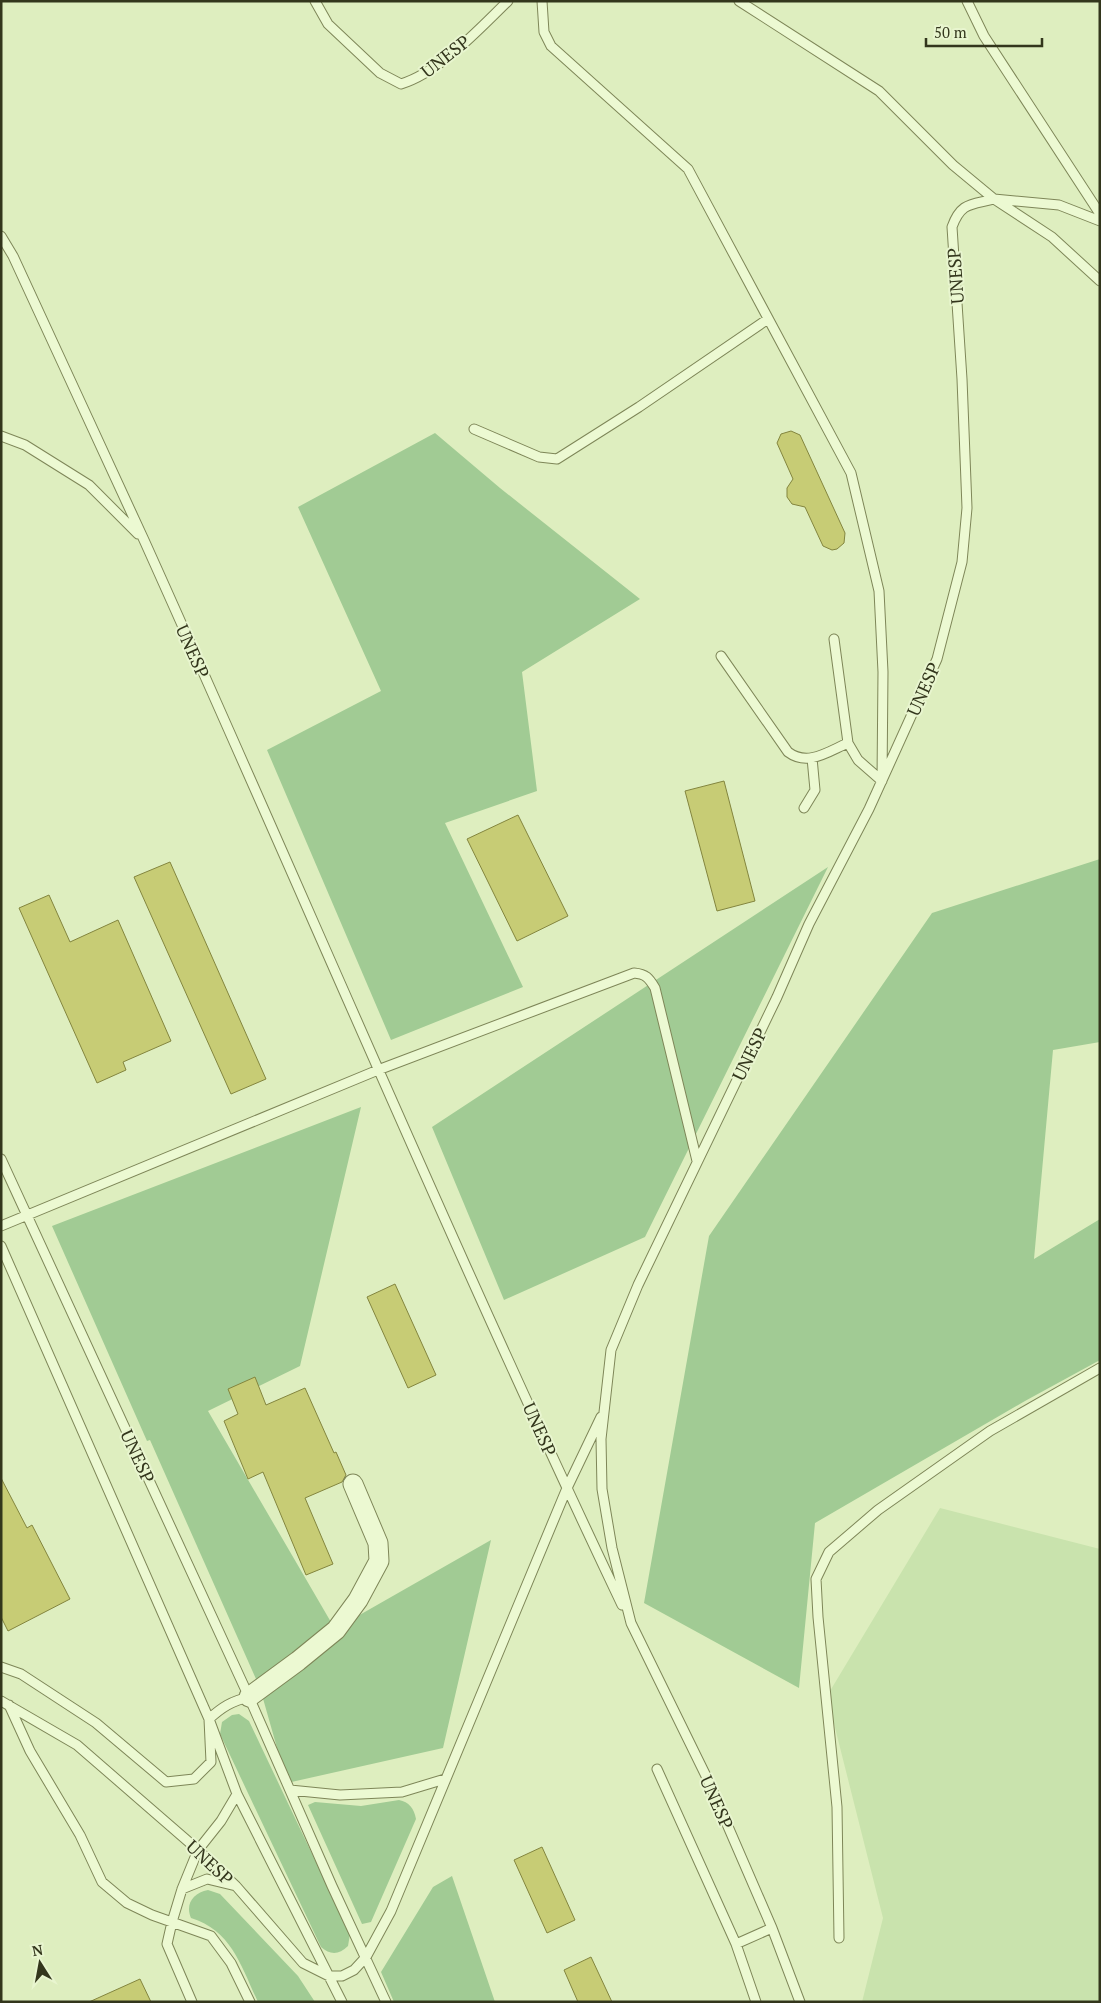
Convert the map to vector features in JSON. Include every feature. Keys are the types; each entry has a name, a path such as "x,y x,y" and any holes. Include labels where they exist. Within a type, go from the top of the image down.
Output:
{"street":[{"path":"249,1697 336,1630 358,1600 379,1561 378,1543 353,1484"}],"lane":[{"name":"UNESP","path":"316,1 328,24 380,73 401,84 415,80 441,62 508,1"},
{"path":"542,1 544,32 551,46 688,170 851,473 880,591 883,672 882,781"},
{"path":"739,1 850,70 879,91 953,165 994,199 1052,237 1100,282"},
{"path":"967,1 984,36 1100,214"},
{"name":"UNESP","path":"631,1624 612,1548 602,1489 601,1439 611,1350 638,1285 777,997 809,924 869,809 937,659 962,562 967,508 962,379 952,227 957,214 965,206 994,199 1060,205 1100,221"},
{"name":"UNESP","path":"1,236 13,256 143,539 378,1070 567,1488 707,1778 772,1928 800,2002"},
{"path":"474,429 539,457 557,459 639,407 768,319"},
{"path":"1,436 25,445 89,485 143,539"},
{"path":"834,639 848,743 858,760 882,781"},
{"path":"721,656 788,752 797,759 812,758 848,743"},
{"path":"804,808 815,790 812,758"},
{"path":"1,1226 378,1070 634,973 641,973 649,977 654,988 697,1161"},
{"name":"UNESP","path":"1,1159 249,1697 329,1880 386,2002"},
{"path":"1,1246 209,1719 236,1794 342,2002"},
{"path":"839,1938 837,1807 816,1579 829,1552 878,1510 990,1431 1100,1368"},
{"name":"UNESP","path":"5,1703 77,1745 198,1850 236,1886 303,1963 329,1976 342,1976 354,1970 366,1957 391,1911 567,1488 604,1411"},
{"path":"1,1667 21,1674 96,1723 166,1782 194,1779 211,1762 209,1719"},
{"path":"209,1719 223,1707 236,1700 249,1697"},
{"name":"UNESP","path":"5,1703 30,1751 80,1836 102,1882 127,1903 211,1936 231,1963 250,2002"},
{"path":"657,1769 736,1944 756,2002"},
{"path":"290,1790 340,1795 402,1792 445,1779"},
{"path":"192,2002 168,1944 172,1922 182,1889 198,1850 221,1821 236,1794"},
{"path":"182,1889 207,1879 236,1886"},
{"path":"736,1944 772,1928"}],"green space":[{"path":"435,433 500,488 640,599 522,672 537,791 445,823 523,987 391,1040 267,750 381,691 298,507"},
{"path":"1100,859 1100,1042 1053,1050 1034,1259 1100,1219 1100,1360 1025,1401 815,1523 799,1688 644,1603 709,1236 932,913"},
{"path":"828,867 645,1237 504,1300 432,1127"},
{"path":"361,1107 300,1366 208,1411 335,1629 491,1540 443,1748 287,1783 260,1688 150,1440 147,1441 52,1226"},
{"path":"940,1508 1100,1549 1100,2002 862,2002 883,1918 827,1696"},
{"path":"239,1714 249,1721 350,1934 348,1946 341,1951 331,1953 321,1947 220,1734 222,1722 232,1715"},
{"path":"399,1800 406,1802 410,1806 416,1819 371,1922 362,1924 308,1805 315,1802 361,1806"},
{"path":"452,1876 495,2002 394,2002 381,1972 433,1887"},
{"path":"208,1890 220,1894 298,1976 315,2002 258,2002 240,1963 226,1941 205,1924 191,1918 189,1908 194,1896"}],"building":[{"path":"791,431 800,435 845,533 844,543 837,549 832,550 823,546 805,507 792,504 787,497 787,488 793,479 777,443 781,434"},
{"path":"724,781 755,901 717,911 685,791"},
{"path":"518,815 568,916 517,941 467,839"},
{"path":"170,862 266,1079 231,1094 134,877"},
{"path":"49,895 70,942 118,920 171,1041 123,1062 126,1070 97,1083 19,908"},
{"path":"395,1284 436,1375 408,1388 367,1297"},
{"path":"255,1377 266,1405 305,1388 346,1475 342,1482 305,1498 333,1564 306,1575 263,1472 248,1479 224,1421 238,1414 228,1389"},
{"path":"1,1478 27,1528 32,1525 70,1599 8,1631 1,1617"},
{"path":"542,1847 575,1920 547,1933 514,1860"},
{"path":"591,1957 612,2002 578,2002 564,1970"},
{"path":"140,1979 151,2002 89,2002"}]}
